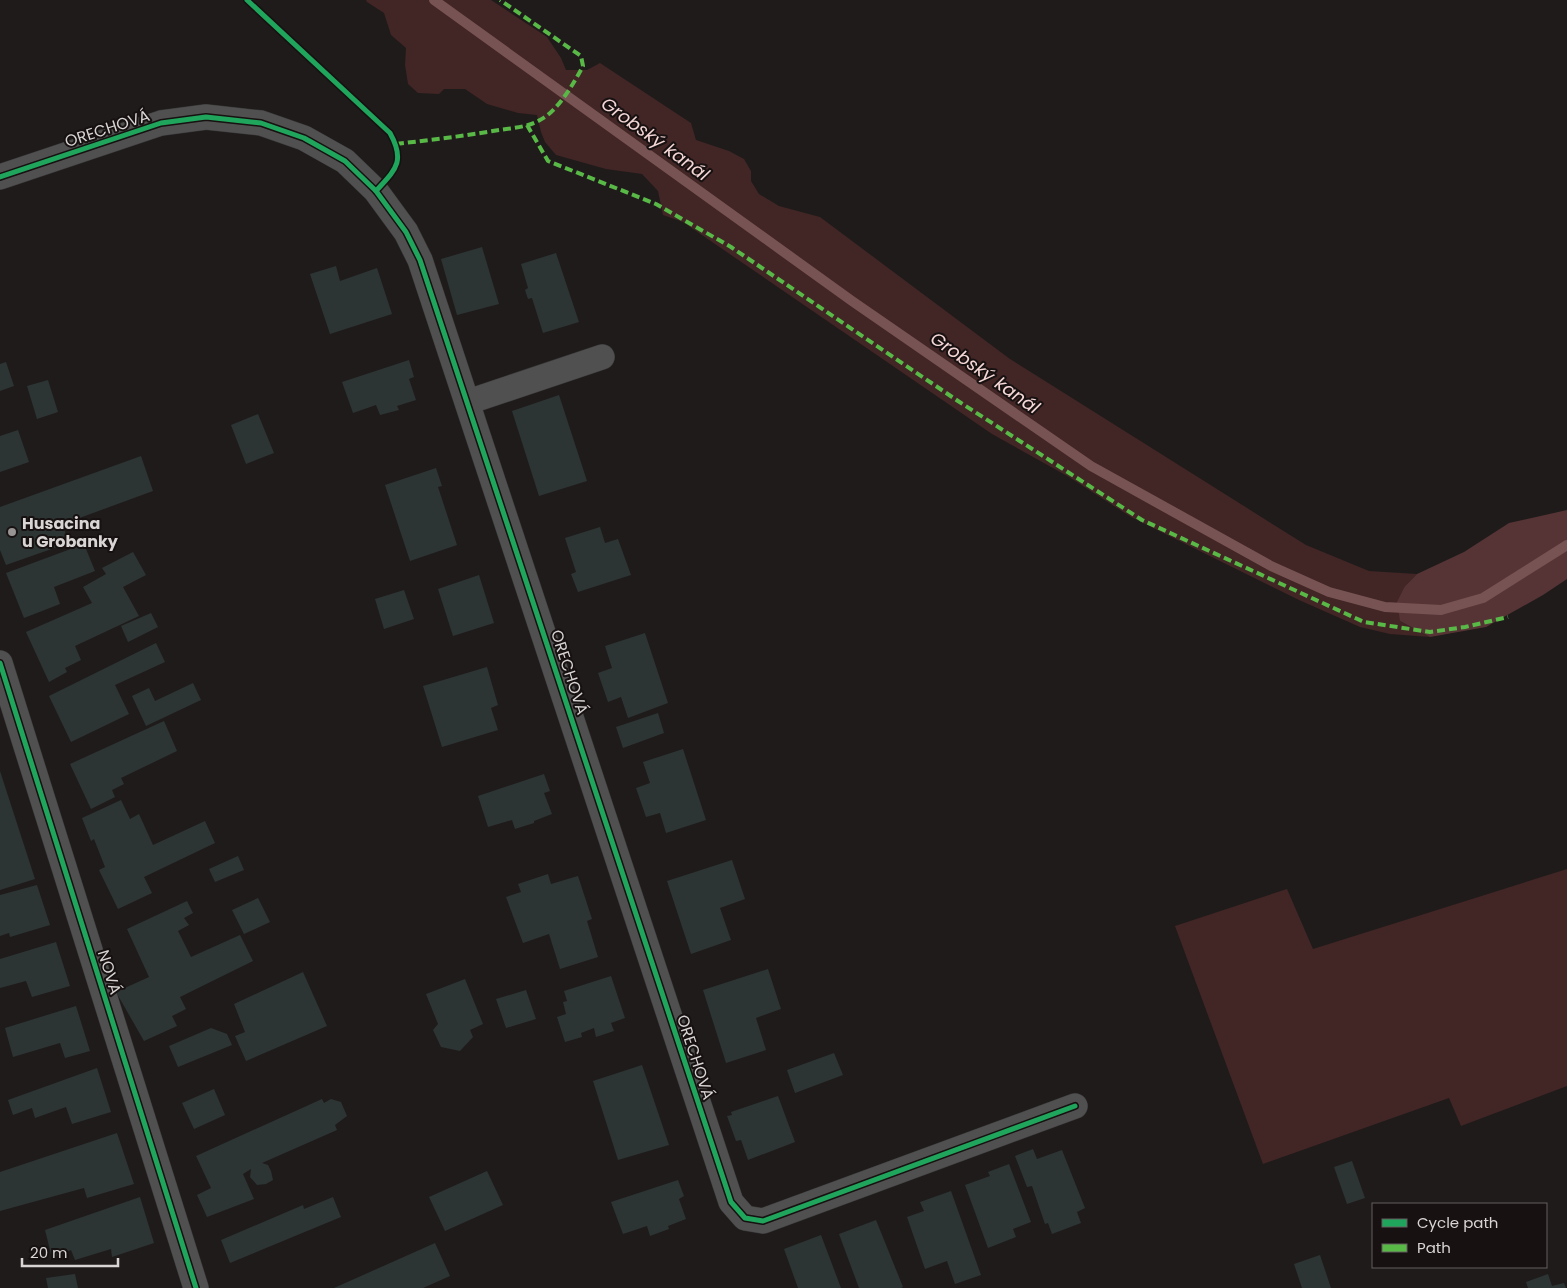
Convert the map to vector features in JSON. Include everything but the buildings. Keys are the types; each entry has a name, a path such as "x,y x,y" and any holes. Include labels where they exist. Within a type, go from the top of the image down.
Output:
{"street":[{"name":"ORECHOVÁ","path":"0,177 161,123 206,117 261,123 304,138 345,161 376,191 406,232 420,260 468,402 731,1202 745,1218 763,1222 1075,1106"},
{"path":"468,402 602,357"},
{"name":"NOVÁ","path":"0,663 196,1288"}],"shaded area":[{"path":"366,0 491,0 547,37 561,58 566,70 587,70 600,63 691,123 696,140 729,151 744,159 751,171 751,181 759,194 779,206 820,217 1010,359 1306,545 1369,571 1417,574 1405,586 1400,621 1430,637 1390,634 1360,627 1299,600 1131,517 1069,477 992,434 683,222 663,215 658,191 642,174 606,169 556,155 545,142 537,115 518,113 487,104 465,89 444,89 439,94 418,93 408,84 405,65 406,48 391,35 384,13"},
{"path":"1567,510 1567,579 1543,595 1486,627 1430,637 1400,621 1397,602 1405,586 1417,574 1464,552 1509,523"},
{"path":"1567,869 1567,1086 1461,1126 1449,1098 1263,1164 1175,926 1287,889 1313,949"}],"waterway":[{"name":"Grobský kanál","path":"434,0 852,301 1091,466 1271,566 1329,592 1385,607 1441,610 1483,598 1567,545"}],"marked path":[{"path":"396,144 525,126 547,116 565,96 583,66 581,56 500,0"},
{"path":"527,125 548,161 656,204 731,247 958,401 1142,520 1364,622 1430,632 1465,627 1508,617"}],"cycle path":[{"path":"247,0 390,133 395,143 398,159 393,171 376,191"},
{"path":"0,177 161,123 206,117 261,123 304,138 345,161 376,191 406,232 420,260 731,1202 745,1218 763,1221 1075,1106"},
{"path":"0,663 196,1288"}],"place":[{"name":"Husacina u Grobanky","path":"12,532"}]}
